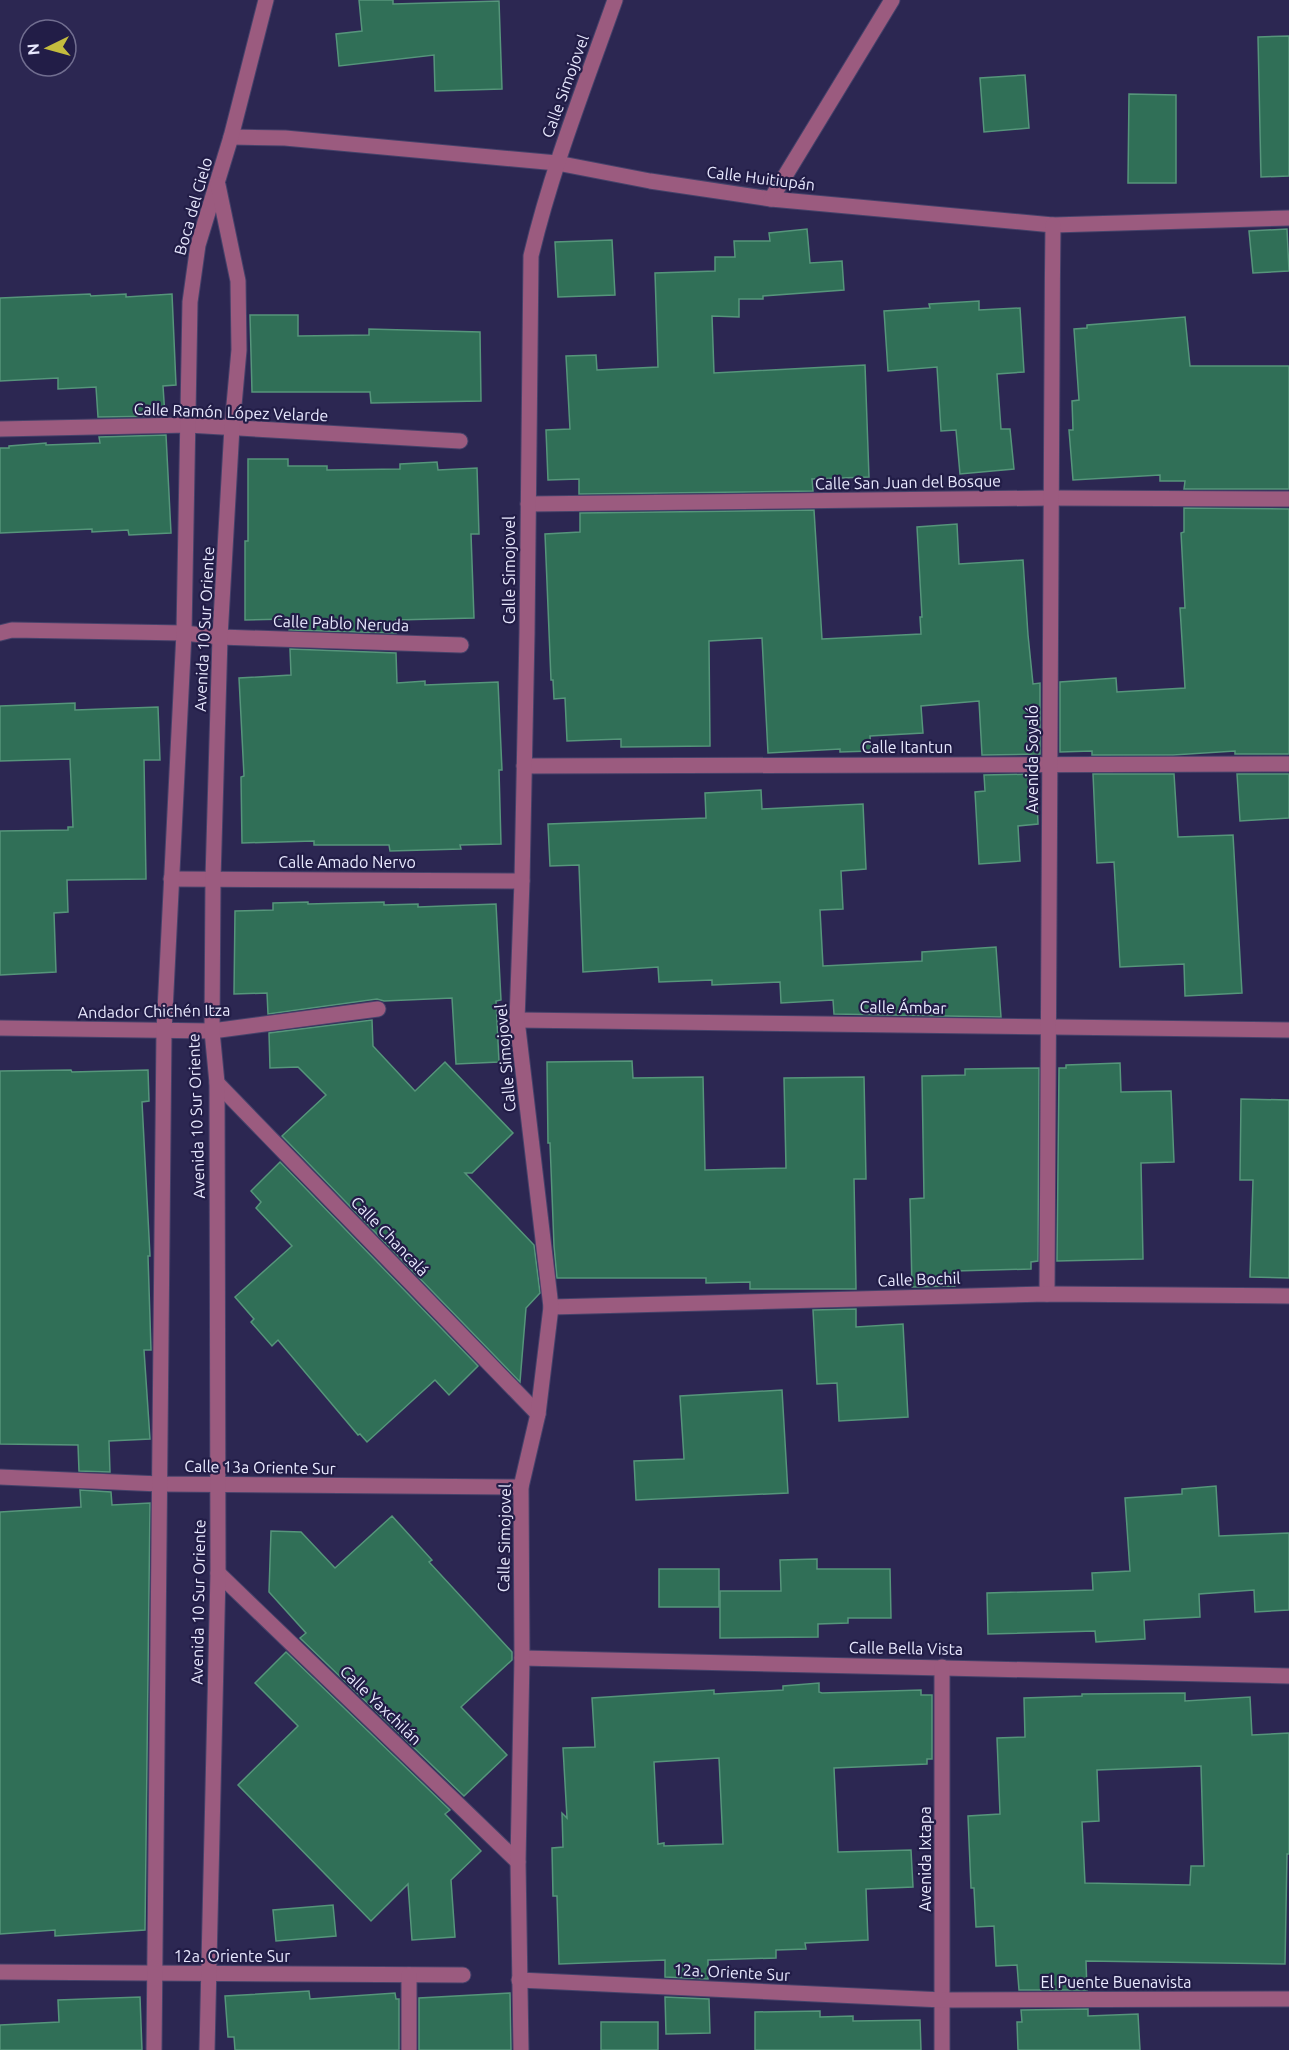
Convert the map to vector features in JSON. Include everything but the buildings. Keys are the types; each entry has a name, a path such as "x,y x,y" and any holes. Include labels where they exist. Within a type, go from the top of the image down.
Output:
{"street":[{"name":"Boca del Cielo","path":"188,425 190,303 198,245 208,209 218,185 266,0"},
{"name":"Calle Simojovel","path":"521,2050 518,1862 522,1659 521,1487 538,1414 551,1307 517,1020 522,881 531,256 540,216 557,163 615,0"},
{"path":"771,198 892,0"},
{"name":"Calle Huitiupán","path":"231,137 285,138 557,163 650,181 771,198 1053,225 1289,218"},
{"name":"Avenida 10 Sur Oriente","path":"207,2050 218,1573 217,1083 212,1031 213,879 220,637 232,427 239,350 238,281 218,185"},
{"name":"Avenida Soyaló","path":"1047,1294 1053,225"},
{"name":"Avenida 10 Sur Oriente","path":"154,2050 164,1031 183,633 188,425"},
{"name":"Calle Ramón López Velarde","path":"0,429 188,425 460,441"},
{"name":"Calle San Juan del Bosque","path":"528,504 1050,498 1289,499"},
{"name":"Calle Pablo Neruda","path":"0,633 12,630 183,633 220,637 461,645"},
{"name":"Calle Itantun","path":"524,766 1289,764"},
{"name":"Calle Amado Nervo","path":"171,879 522,881"},
{"name":"Andador Chichén Itza","path":"0,1028 212,1031 378,1009"},
{"name":"Calle Ámbar","path":"517,1020 1289,1030"},
{"name":"Calle Chancalá","path":"217,1083 538,1414"},
{"name":"Calle Bochil","path":"551,1307 1047,1294 1289,1296"},
{"name":"Calle 13a Oriente Sur","path":"0,1477 160,1484 521,1487"},
{"name":"Calle Yaxchilán","path":"218,1573 518,1862"},
{"name":"Calle Bella Vista","path":"522,1659 1289,1676"},
{"name":"Avenida Ixtapa","path":"942,1667 944,2000 942,2050"},
{"name":"12a. Oriente Sur","path":"0,1972 463,1975"},
{"path":"409,1976 409,2050"},
{"name":"12a. Oriente Sur","path":"519,1980 944,2000"},
{"name":"El Puente Buenavista","path":"944,2000 1289,2000"}]}
